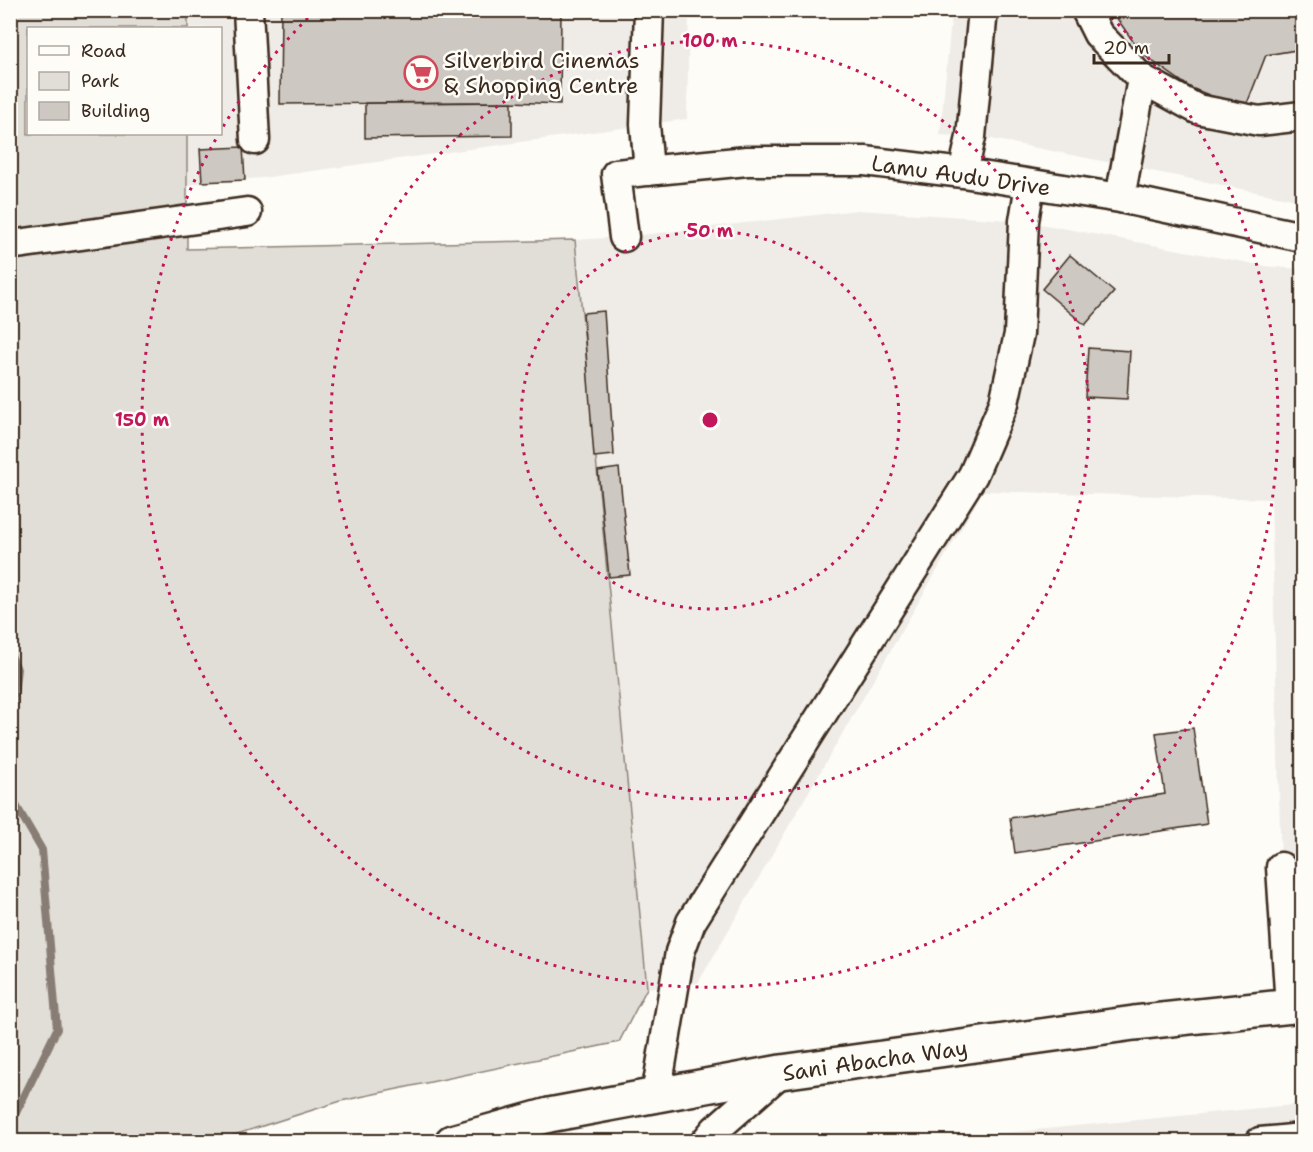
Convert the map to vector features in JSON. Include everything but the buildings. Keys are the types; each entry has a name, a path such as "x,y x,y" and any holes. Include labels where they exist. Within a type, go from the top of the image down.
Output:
{"highway":[{"name":"Sani Abacha Way","path":"452,1142 549,1115 781,1072 1134,1023 1296,1006"}],"street":[{"path":"248,10 255,140"},
{"path":"649,10 645,124 649,171"},
{"path":"645,124 666,42 666,10"},
{"path":"963,174 971,137 983,10"},
{"path":"1086,10 1098,34 1142,79 1197,109 1259,121 1302,116"},
{"path":"1120,198 1142,79"},
{"name":"Lamu Audu Drive","path":"624,237 616,174 747,161 865,161 1120,198 1302,237"},
{"path":"656,1095 680,952 691,922 973,475 1004,403 1019,334 1024,222 1030,184"},
{"path":"10,245 247,212"},
{"path":"1281,867 1296,1006"},
{"path":"705,1142 715,1130 781,1072"},
{"path":"1260,1142 1302,1138"}],"shaded area":[{"path":"188,11 689,11 687,119 262,178 202,182 187,186 187,135 222,135 222,27 188,27"},
{"path":"952,11 1302,11 1302,201 992,139 940,135"},
{"path":"858,210 1024,221 1265,266 1302,269 1302,866 1281,867 1271,499 983,491 698,983 647,988 575,240 624,237"},
{"path":"1302,1104 1302,1141 922,1141"}],"green space":[{"path":"10,11 188,11 188,27 27,27 27,135 187,135 187,249 575,240 647,988 619,1042 341,1101 215,1141 11,1141"}],"waterway":[{"path":"10,30 14,10"},
{"path":"10,653 17,669 10,726"},
{"path":"10,795 42,850 57,1029 10,1125"}],"place":[{"name":"Silverbird Cinemas & Shopping Centre","path":"421,73"}]}
